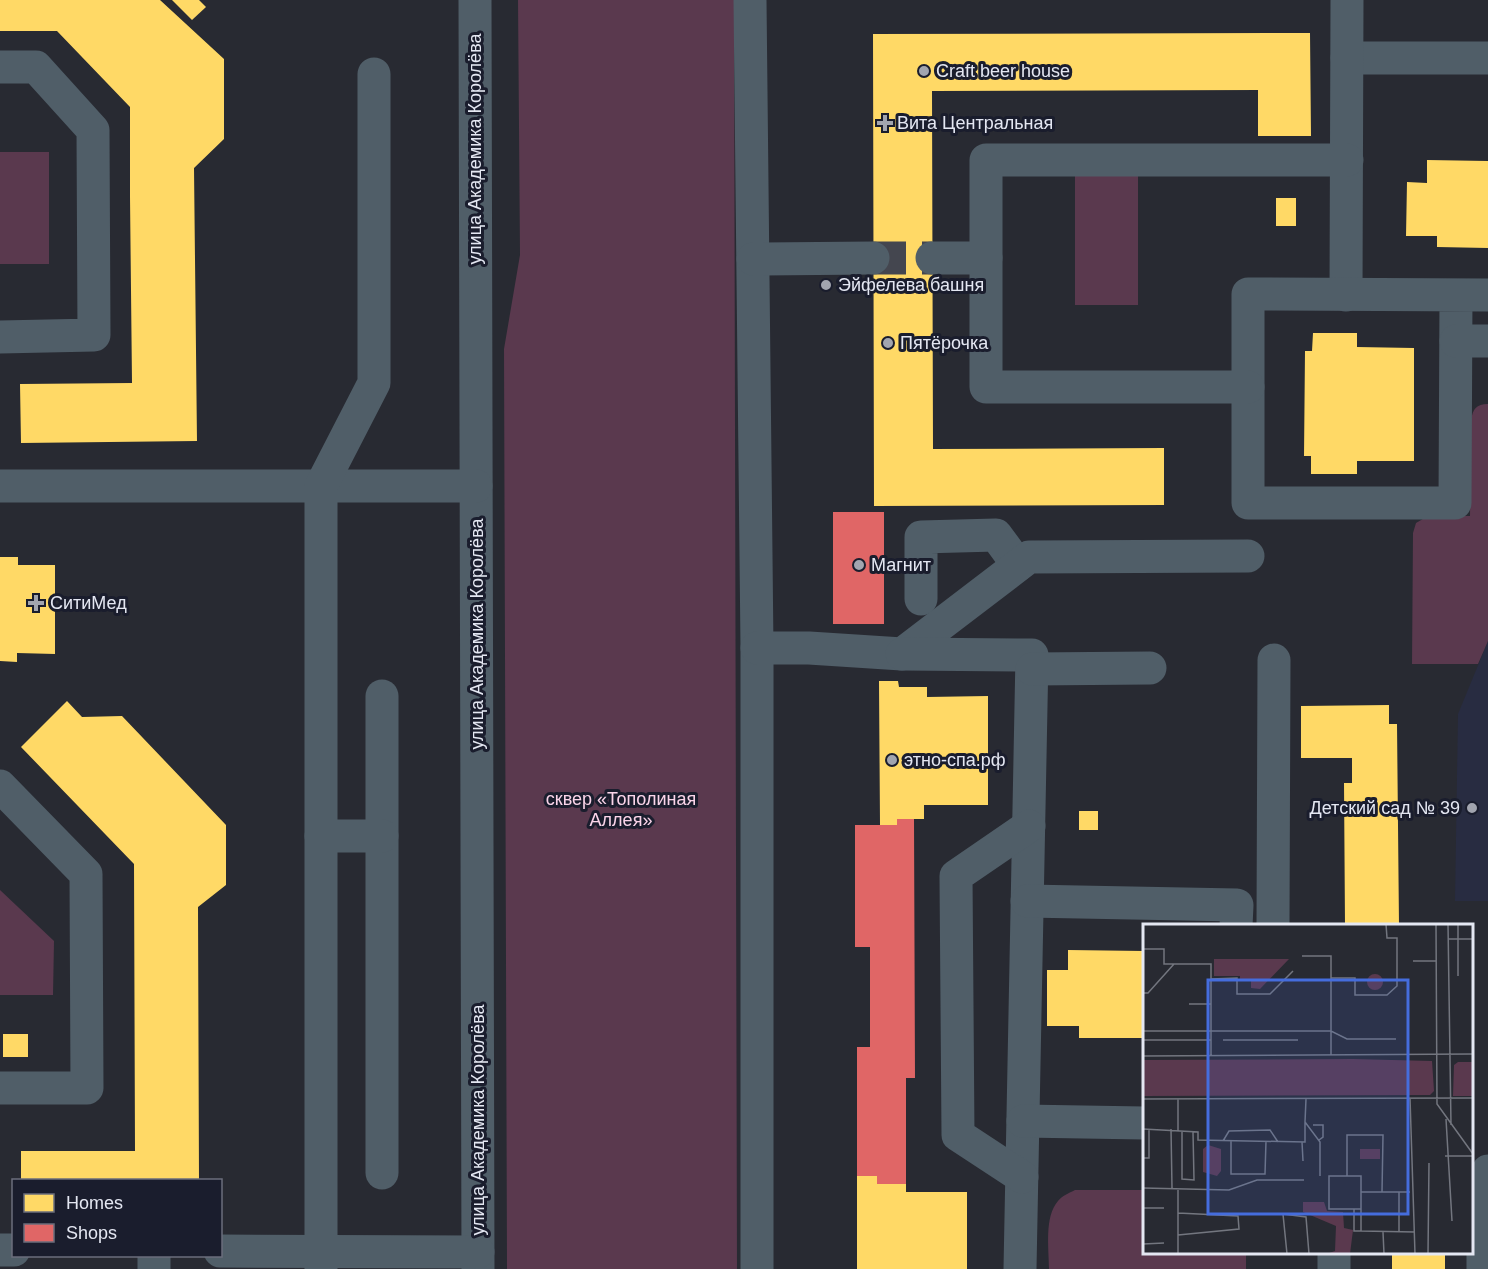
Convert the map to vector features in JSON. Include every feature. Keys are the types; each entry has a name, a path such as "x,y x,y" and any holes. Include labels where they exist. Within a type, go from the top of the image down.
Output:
{"street":[{"name":"улица Академика Королёва","path":"475,0 478,1261"},
{"path":"750,0 757,648 757,1269"},
{"path":"1346,294 1347,0"},
{"path":"1347,58 1488,58"},
{"path":"0,67 36,67 93,130 93,335 0,337"},
{"path":"321,1260 321,486 374,383 374,74"},
{"path":"1248,387 986,387 986,160 1347,160"},
{"path":"753,259 873,258"},
{"path":"932,258 986,258"},
{"path":"1456,294 1455,503 1248,503 1248,294 1346,294 1456,294 1488,294"},
{"path":"1456,341 1488,341"},
{"path":"0,486 477,486"},
{"path":"921,599 921,537 996,536 1018,565"},
{"path":"902,654 1029,557 1248,555"},
{"path":"757,648 809,648 902,654 1032,655 1020,1269"},
{"path":"1272,924 1274,660"},
{"path":"1032,669 1150,668"},
{"path":"382,696 382,1173"},
{"path":"0,786 86,874 87,1088 0,1088"},
{"path":"1022,1177 958,1135 956,876 1029,826"},
{"path":"321,836 382,836"},
{"path":"1027,901 1237,905 1236,924"},
{"path":"1023,1121 1143,1123"},
{"path":"1483,1269 1483,1207 1488,1171"},
{"path":"222,1251 321,1260 478,1261"}],"shaded area":[{"name":"Детский сад № 39","path":"1488,641 1488,901 1455,901 1458,714"}],"green space":[{"name":"сквер «Тополиная Аллея»","path":"518,0 734,0 737,1269 507,1269 504,349 520,255"},
{"path":"0,152 49,152 49,264 0,264"},
{"path":"1075,173 1138,173 1138,305 1075,305"},
{"path":"1488,404 1488,641 1478,664 1412,664 1413,533 1416,523 1428,516 1470,516 1471,420 1476,408"},
{"path":"0,890 54,941 53,995 0,995"},
{"path":"1075,1190 1143,1190 1143,1254 1246,1254 1246,1269 1049,1269 1049,1224 1054,1208 1066,1195"}],"building: Homes":[{"path":"0,0 160,0 224,59 224,139 194,168 197,441 21,443 20,384 132,383 130,107 57,31 0,31"},
{"path":"172,0 199,0 206,7 192,20"},
{"path":"1310,33 1311,136 1258,136 1258,90 932,91 933,449 1164,448 1164,505 874,506 873,34"},
{"path":"1427,160 1488,161 1488,248 1437,247 1437,236 1406,236 1407,182 1427,183"},
{"path":"1276,198 1296,198 1296,226 1276,226"},
{"path":"1313,333 1357,333 1357,347 1414,348 1414,461 1357,461 1357,474 1311,474 1311,456 1304,456 1305,351 1312,351"},
{"path":"0,557 18,557 18,565 55,565 55,654 17,653 17,662 0,661"},
{"path":"879,681 898,681 899,687 927,687 927,697 988,696 988,805 924,805 924,819 897,819 897,825 880,825"},
{"path":"67,701 82,717 122,716 226,825 226,885 198,907 199,1179 21,1179 21,1151 135,1151 134,864 21,747"},
{"path":"1389,705 1389,724 1397,724 1399,924 1345,924 1344,783 1352,783 1352,758 1301,758 1301,706"},
{"path":"1079,811 1098,811 1098,830 1079,830"},
{"path":"1068,950 1143,951 1143,1038 1079,1038 1079,1026 1047,1026 1047,970 1068,970"},
{"path":"3,1034 28,1034 28,1057 3,1057"},
{"path":"857,1176 877,1176 877,1184 906,1184 906,1192 967,1192 967,1269 857,1269"},
{"path":"1392,1254 1445,1254 1445,1269 1392,1269"}],"building: Shops":[{"path":"833,512 884,512 884,624 833,624"},
{"path":"897,819 914,819 915,1078 906,1078 906,1184 877,1184 877,1176 857,1176 857,1047 870,1047 870,947 855,947 855,825 897,825"}],"tunnel":[{"path":"873,258 932,258"}],"place":[{"name":"Craft beer house","path":"924,71"},
{"name":"Вита Центральная","path":"885,123"},
{"name":"Эйфелева башня","path":"826,285"},
{"name":"Пятёрочка","path":"888,343"},
{"name":"Магнит","path":"859,565"},
{"name":"СитиМед","path":"36,603"},
{"name":"этно-спа.рф","path":"892,760"},
{"name":"Детский сад № 39","path":"1472,808"}]}
